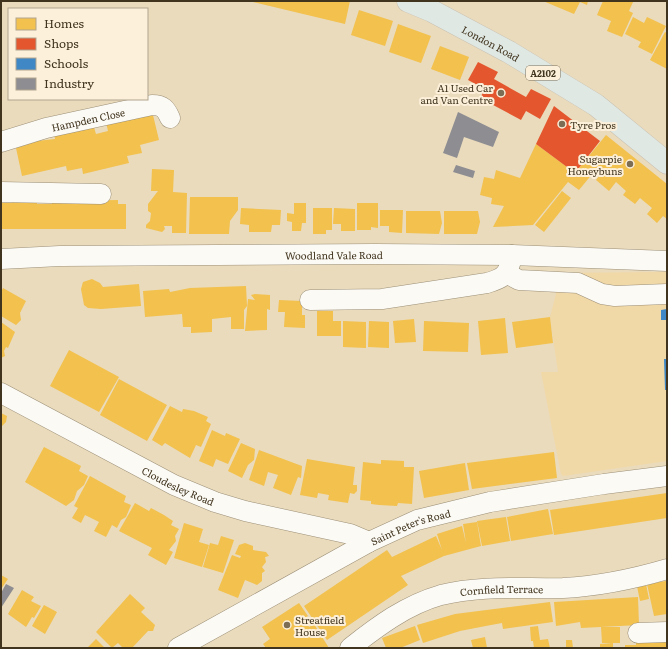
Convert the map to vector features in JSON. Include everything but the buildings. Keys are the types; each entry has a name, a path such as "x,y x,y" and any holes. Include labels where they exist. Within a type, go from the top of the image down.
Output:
{"main road":[{"name":"London Road","path":"408,1 432,11 509,52 596,105 667,163"}],"street":[{"name":"Hampden Close","path":"1,142 46,128 152,105 160,105 166,109 170,118"},
{"path":"1,192 101,194"},
{"name":"Woodland Vale Road","path":"1,259 60,256 509,264 667,261"},
{"path":"310,300 382,299 487,283 500,279 509,264 519,280 578,283 602,294 667,294"},
{"name":"Cloudesley Road","path":"1,393 174,485 215,502 245,511 350,534 369,542"},
{"name":"Saint Peter's Road","path":"178,648 369,542 417,520 490,502 604,484 667,476"},
{"name":"Cornfield Terrace","path":"350,648 389,618 441,595 472,590 563,588 613,582 667,569"},
{"path":"638,633 667,632"}],"shaded area":[{"path":"667,272 667,461 563,476 561,474 541,372 558,372 550,317 556,294 554,273"}],"place":[{"name":"A1 Used Car and Van Centre","path":"501,93"},
{"name":"Tyre Pros","path":"562,124"},
{"name":"Sugarpie Honeybuns","path":"630,164"},
{"name":"Streatfield House","path":"287,625"}]}
